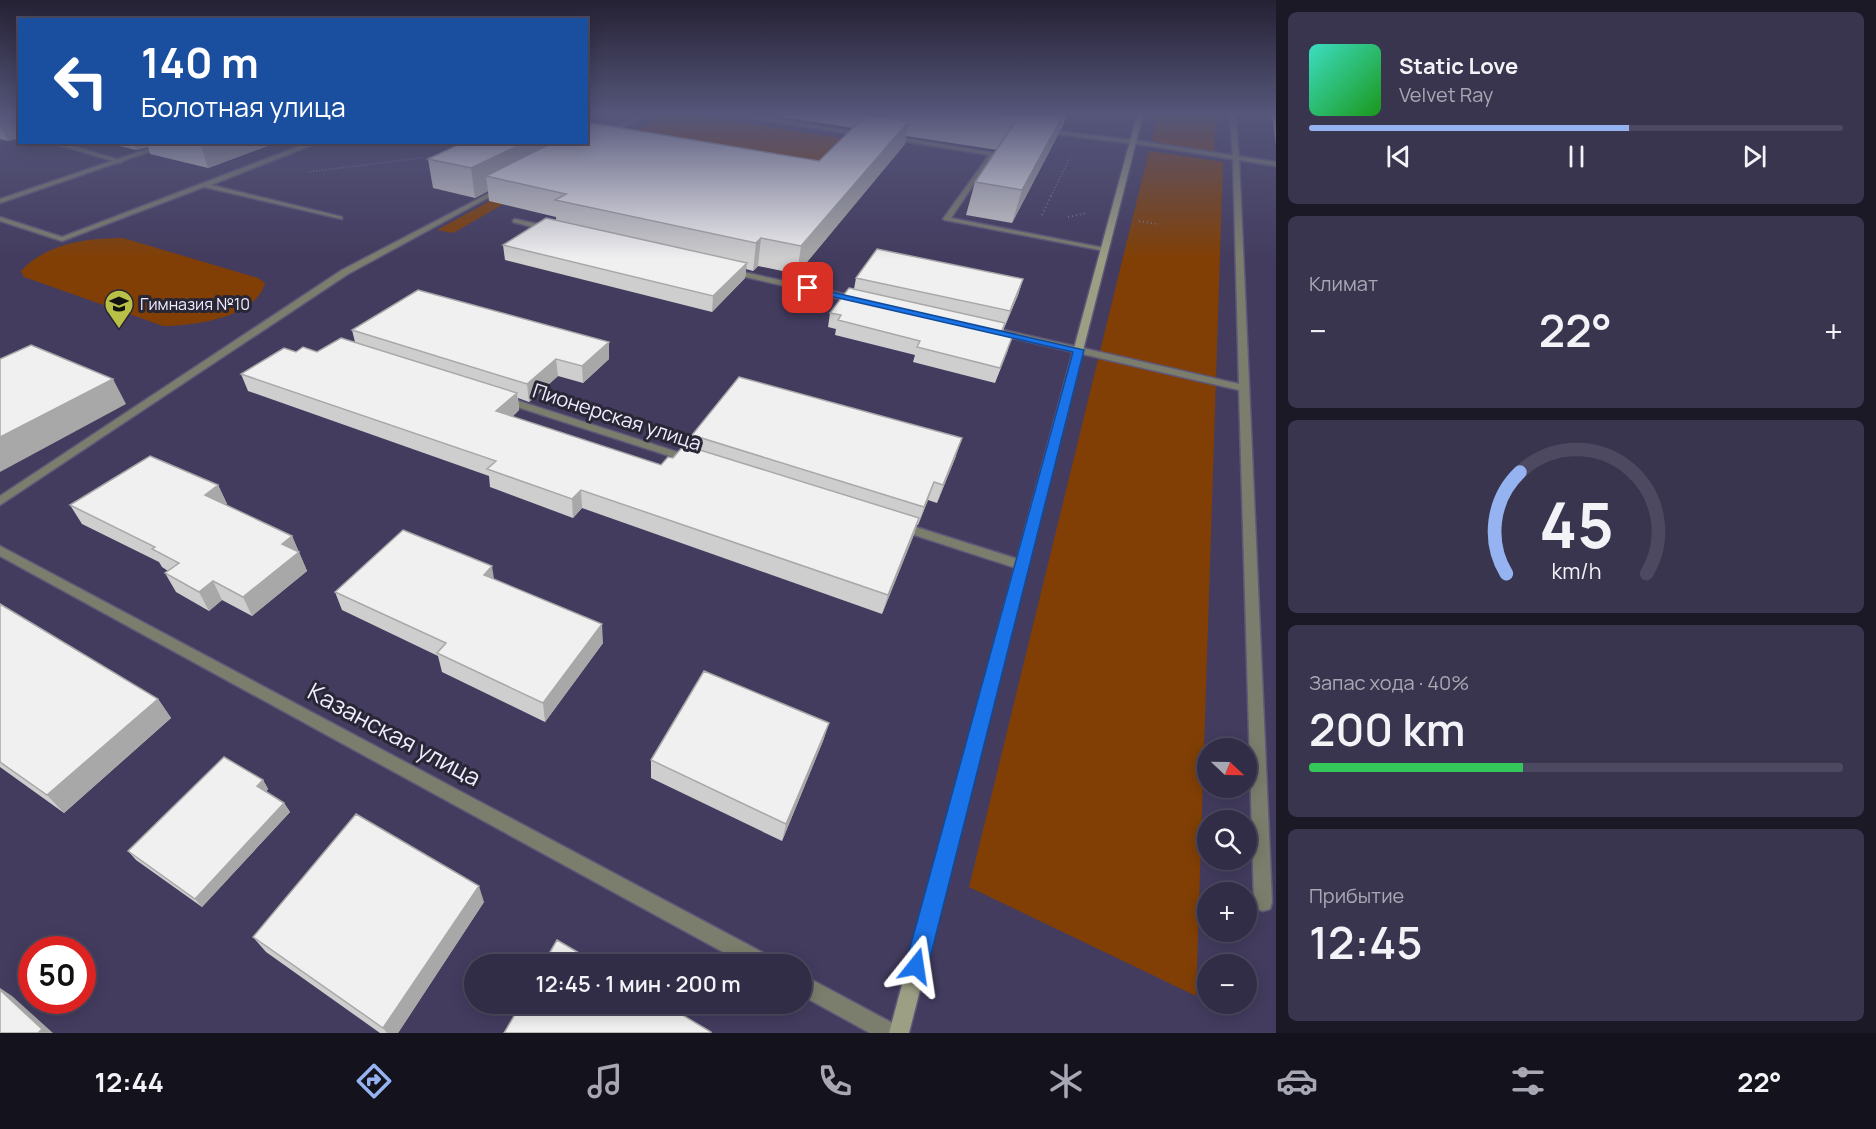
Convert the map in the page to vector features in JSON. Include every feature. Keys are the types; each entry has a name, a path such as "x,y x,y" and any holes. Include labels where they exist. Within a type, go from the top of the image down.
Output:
{"main road":[{"path":"899,1033 1127,163"}],"street":[{"path":"0,201 113,163"},
{"path":"0,219 62,239 261,163"},
{"path":"986,163 947,219 1105,249"},
{"path":"1236,163 1263,902"},
{"path":"204,185 340,218"},
{"path":"0,501 345,272 508,186"},
{"path":"515,221 561,232"},
{"path":"722,269 872,303"},
{"path":"975,326 1244,388"},
{"name":"Пионерская улица","path":"487,394 703,464"},
{"path":"885,522 1022,565"},
{"name":"Казанская улица","path":"0,550 746,954"},
{"path":"812,990 891,1033"}],"path":[{"path":"307,172 382,163"}],"shaded area":[{"path":"558,163 574,163 453,233 437,230"},
{"path":"830,163 877,163 870,170"},
{"path":"1146,163 1223,163 1204,738 1197,738 1197,798 1202,798 1202,810 1197,810 1197,870 1200,870 1200,882 1197,882 1196,996 969,887"},
{"path":"123,238 258,278 265,283 259,295 237,312 206,322 163,326 24,277 21,271 31,262 55,248 82,241"}],"building":[{"path":"448,163 481,163 471,168"},
{"path":"512,163 873,163 801,246 761,238 756,243 555,200 566,194 486,176"},
{"path":"988,163 1037,163 1022,190 975,182"},
{"path":"546,218 747,263 713,296 503,245"},
{"path":"877,249 1023,279 1010,311 856,278"},
{"path":"849,288 1005,323 1001,333 1013,335 1000,368 917,347 920,341 838,320 841,315 830,313"},
{"path":"418,290 609,342 582,366 556,359 527,384 352,330"},
{"path":"341,338 517,393 496,411 661,465 668,457 673,458 684,445 919,518 888,595 581,490 572,499 487,469 496,461 241,374 284,348 296,352 303,347 317,352"},
{"path":"31,345 113,379 0,437 0,359"},
{"path":"739,377 962,438 943,485 934,482 924,507 692,435"},
{"path":"150,456 218,485 205,495 292,536 282,544 299,552 243,597 213,581 199,592 165,573 179,563 152,549 155,547 70,505"},
{"path":"403,530 492,566 484,575 602,624 543,703 437,653 446,643 335,592"},
{"path":"0,604 158,699 47,795 0,762"},
{"path":"704,671 829,723 786,824 651,760"},
{"path":"224,757 263,780 257,786 284,803 195,899 128,851"},
{"path":"356,814 479,886 383,1028 253,937"},
{"path":"557,940 581,954 549,954"},
{"path":"0,990 18,1007 18,1014 26,1014 42,1029 38,1033 0,1033"},
{"path":"515,1014 681,1014 711,1032 711,1033 504,1033"}],"place":[{"name":"Гимназия №10","path":"119,330"}],"route":[{"path":"808,288 1078,350 916,966"}]}
